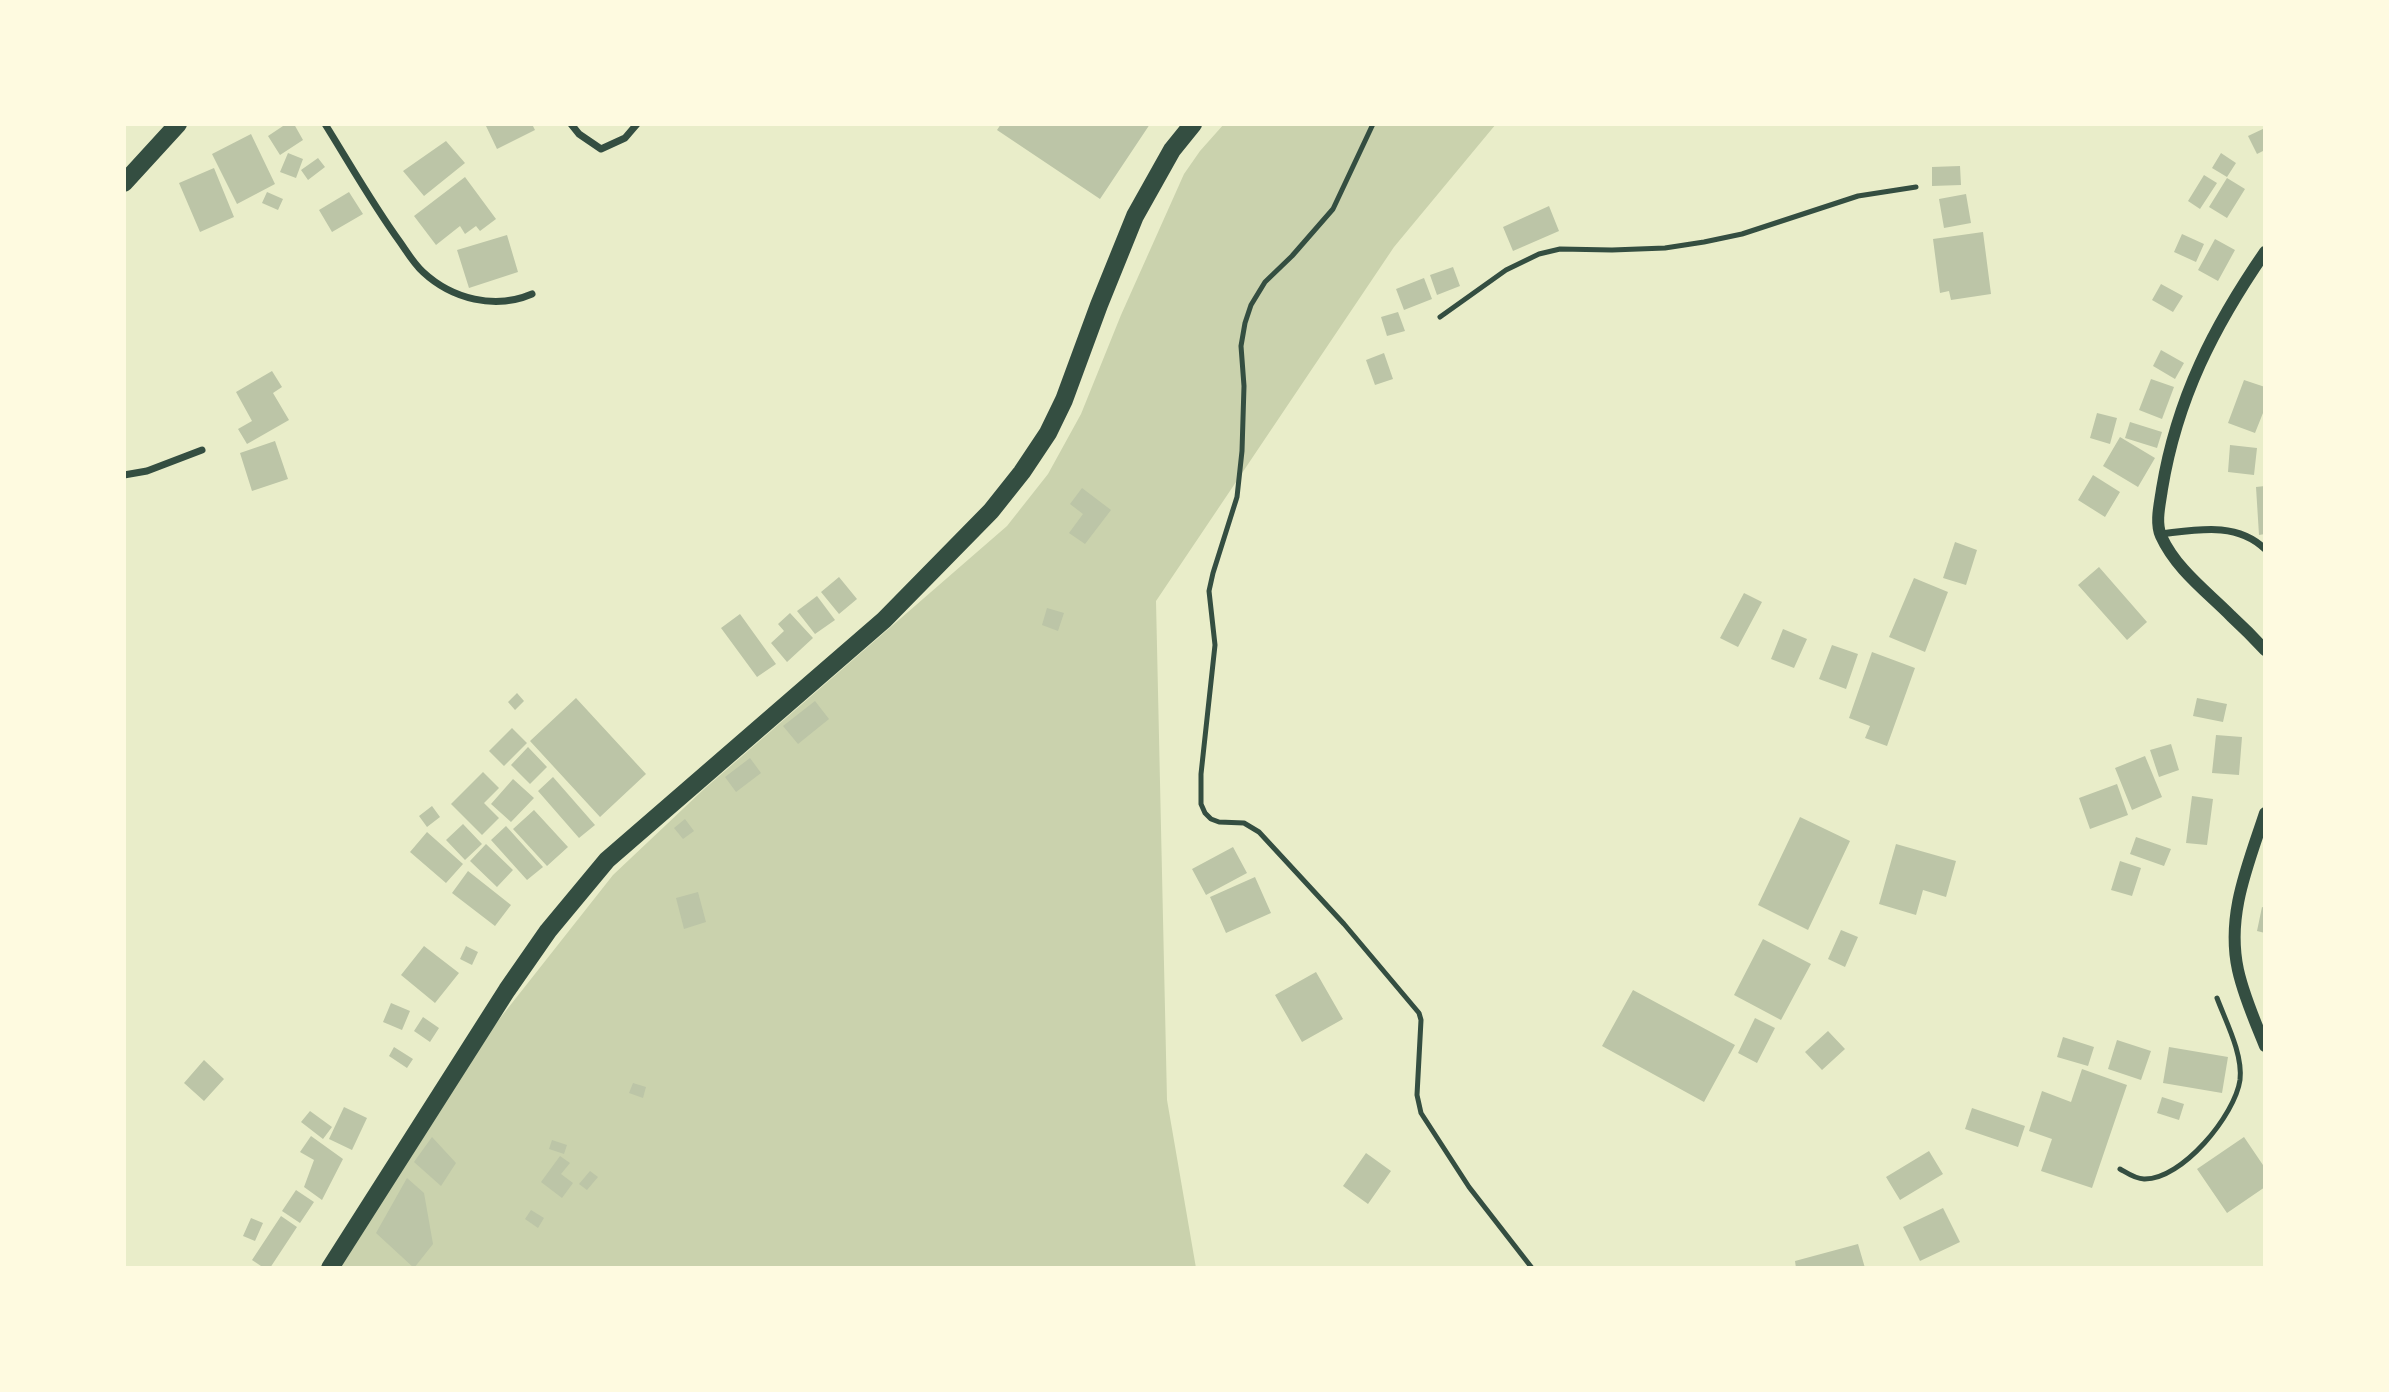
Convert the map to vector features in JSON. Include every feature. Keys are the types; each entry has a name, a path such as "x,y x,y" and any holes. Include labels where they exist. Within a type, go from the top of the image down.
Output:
{"main road":[{"path":"124,183 178,124"},
{"path":"330,1268 507,990 548,931 607,860 884,620 991,511 1022,472 1048,433 1064,400 1135,216 1171,150 1193,124"}],"street":[{"path":"325,124 387,224 422,271 460,297 517,301 532,294"},
{"path":"571,124 579,134 601,149 625,138 637,124"},
{"path":"2265,252 2209,341 2193,377 2177,424 2158,513 2160,534 2186,573 2265,650"},
{"path":"124,475 147,471 202,450"},
{"path":"2160,534 2213,528 2230,531 2265,549"},
{"path":"2265,813 2242,879 2235,917 2234,943 2244,994 2265,1046"}],"lane":[{"path":"1373,124 1333,209 1265,282 1251,305 1245,323 1241,346 1244,386 1237,497 1209,592 1215,645 1201,774 1201,804 1205,813 1219,822 1244,823 1259,832 1344,924 1419,1013 1421,1020 1417,1095 1421,1114 1469,1187 1532,1268"},
{"path":"1440,317 1506,270 1539,254 1560,249 1665,248 1704,242 1742,234 1858,196 1916,187"},
{"path":"2120,1169 2139,1179 2147,1179 2171,1170 2195,1152 2231,1106 2237,1092 2240,1066 2217,998"}],"green space":[{"path":"1224,124 1496,124 1394,247 1156,601 1167,1100 1196,1268 337,1268 486,1036 613,875 703,790 1007,526 1048,474 1081,414 1121,315 1184,174"}],"building":[{"path":"286,124 294,124 303,140 280,155 268,136"},
{"path":"532,124 535,130 497,149 486,126"},
{"path":"1001,124 1150,124 1100,199 997,130"},
{"path":"2265,128 2265,150 2257,154 2248,136"},
{"path":"251,134 275,184 237,204 212,154"},
{"path":"446,141 465,163 424,196 403,171"},
{"path":"288,153 303,159 296,178 280,172"},
{"path":"2221,153 2236,163 2227,177 2212,168"},
{"path":"318,158 325,167 308,180 301,170"},
{"path":"1960,166 1961,185 1932,186 1932,167"},
{"path":"214,168 234,217 200,232 179,183"},
{"path":"2204,175 2217,183 2200,209 2188,201"},
{"path":"465,177 496,219 480,231 476,226 465,234 460,226 436,245 414,216"},
{"path":"2227,178 2245,189 2227,218 2209,207"},
{"path":"267,192 283,199 278,210 262,203"},
{"path":"349,192 363,214 332,232 319,210"},
{"path":"1966,194 1971,223 1944,228 1939,199"},
{"path":"1549,206 1559,231 1513,251 1503,227"},
{"path":"1983,232 1991,294 1951,300 1949,291 1940,293 1933,239"},
{"path":"2182,234 2204,244 2196,262 2174,252"},
{"path":"507,235 518,272 469,288 457,250"},
{"path":"2215,239 2235,250 2218,281 2198,270"},
{"path":"1453,267 1460,286 1437,295 1430,275"},
{"path":"1424,278 1432,299 1404,310 1396,289"},
{"path":"2161,284 2183,296 2173,312 2152,300"},
{"path":"1398,312 1405,331 1387,336 1381,317"},
{"path":"2161,350 2184,363 2175,379 2153,366"},
{"path":"1384,353 1393,379 1375,385 1366,360"},
{"path":"272,371 282,387 273,393 289,420 247,444 238,429 252,421 236,392"},
{"path":"2151,379 2174,387 2162,419 2139,410"},
{"path":"2244,380 2265,387 2265,408 2255,433 2228,423"},
{"path":"2097,413 2117,418 2110,444 2090,438"},
{"path":"2130,422 2162,432 2157,448 2125,438"},
{"path":"2120,437 2155,458 2138,487 2103,466"},
{"path":"275,441 288,479 252,491 240,453"},
{"path":"2230,445 2257,448 2254,475 2228,472"},
{"path":"2093,475 2120,492 2105,517 2078,500"},
{"path":"2265,486 2265,534 2259,535 2256,487"},
{"path":"1082,488 1111,510 1085,544 1069,533 1083,514 1070,504"},
{"path":"1955,542 1977,550 1966,585 1943,578"},
{"path":"2099,567 2147,622 2127,640 2078,585"},
{"path":"839,577 857,599 839,614 821,592"},
{"path":"1914,578 1948,592 1925,652 1889,637"},
{"path":"1744,593 1762,602 1738,647 1720,638"},
{"path":"817,596 835,620 815,634 797,611"},
{"path":"1047,608 1064,613 1058,631 1042,625"},
{"path":"790,613 813,638 787,662 771,643 784,631 778,624"},
{"path":"740,614 776,664 757,677 721,628"},
{"path":"1783,629 1807,639 1794,668 1771,659"},
{"path":"1832,645 1858,654 1846,689 1819,679"},
{"path":"1872,652 1915,668 1887,746 1865,738 1870,726 1849,718"},
{"path":"517,693 524,701 515,710 508,702"},
{"path":"576,698 646,774 600,817 530,741"},
{"path":"2197,698 2227,704 2223,722 2193,716"},
{"path":"815,701 829,719 798,744 783,726"},
{"path":"512,728 527,743 504,766 489,751"},
{"path":"2216,735 2242,737 2239,775 2212,773"},
{"path":"2171,744 2179,770 2159,777 2150,750"},
{"path":"528,747 547,767 530,784 511,765"},
{"path":"2145,756 2162,797 2132,810 2115,768"},
{"path":"750,758 761,773 736,792 725,777"},
{"path":"483,772 499,788 484,803 499,818 482,835 451,804"},
{"path":"553,777 595,825 579,838 538,791"},
{"path":"513,779 534,798 511,822 491,804"},
{"path":"2117,784 2128,815 2090,829 2079,798"},
{"path":"2192,796 2213,799 2207,845 2186,843"},
{"path":"432,806 440,817 427,827 419,816"},
{"path":"534,810 568,847 547,866 513,829"},
{"path":"1800,817 1850,841 1808,930 1758,905"},
{"path":"685,819 694,831 683,839 674,828"},
{"path":"463,824 482,844 465,860 446,840"},
{"path":"506,826 543,867 527,880 491,840"},
{"path":"427,832 463,864 446,883 410,852"},
{"path":"2136,837 2171,849 2164,866 2130,854"},
{"path":"486,844 513,870 497,887 470,861"},
{"path":"1896,844 1956,861 1946,897 1923,890 1916,915 1879,904"},
{"path":"1233,847 1247,873 1206,895 1192,869"},
{"path":"2120,861 2141,868 2132,896 2111,890"},
{"path":"468,871 511,905 495,926 452,893"},
{"path":"1255,877 1271,913 1226,933 1210,897"},
{"path":"698,892 706,922 684,929 676,898"},
{"path":"2262,907 2265,908 2265,933 2257,931"},
{"path":"1841,930 1858,937 1845,967 1828,959"},
{"path":"1763,939 1811,964 1781,1020 1734,995"},
{"path":"424,946 459,973 435,1003 401,975"},
{"path":"466,946 478,952 472,965 460,959"},
{"path":"1316,972 1343,1019 1302,1042 1275,995"},
{"path":"1633,990 1735,1045 1704,1102 1602,1046"},
{"path":"391,1003 410,1011 402,1030 383,1022"},
{"path":"423,1017 439,1028 430,1042 414,1031"},
{"path":"1755,1018 1775,1028 1757,1063 1738,1053"},
{"path":"1828,1031 1845,1049 1822,1070 1805,1052"},
{"path":"2063,1037 2094,1047 2088,1066 2057,1057"},
{"path":"2117,1040 2151,1051 2141,1080 2108,1069"},
{"path":"394,1047 413,1059 407,1068 389,1056"},
{"path":"2169,1047 2228,1057 2222,1093 2163,1083"},
{"path":"204,1060 224,1079 204,1101 184,1083"},
{"path":"2082,1069 2127,1085 2092,1188 2041,1171 2052,1139 2029,1131 2042,1091 2071,1102"},
{"path":"633,1083 646,1087 643,1098 629,1093"},
{"path":"2162,1097 2184,1104 2179,1120 2157,1113"},
{"path":"344,1107 367,1118 352,1150 329,1139"},
{"path":"1972,1108 2025,1126 2018,1147 1965,1129"},
{"path":"310,1111 332,1127 323,1139 301,1122"},
{"path":"311,1136 343,1159 322,1200 304,1187 314,1160 300,1152"},
{"path":"432,1137 456,1163 441,1186 414,1162"},
{"path":"2244,1137 2265,1168 2265,1187 2227,1213 2197,1169"},
{"path":"552,1140 567,1145 564,1154 549,1149"},
{"path":"1929,1151 1943,1174 1900,1200 1886,1177"},
{"path":"1366,1153 1391,1171 1368,1204 1343,1186"},
{"path":"560,1156 570,1163 561,1174 573,1183 562,1198 541,1182"},
{"path":"590,1171 598,1177 587,1190 579,1184"},
{"path":"407,1178 424,1193 433,1244 414,1268 376,1233"},
{"path":"296,1190 314,1202 300,1223 282,1211"},
{"path":"1943,1208 1960,1242 1920,1261 1903,1227"},
{"path":"531,1210 544,1218 538,1228 525,1219"},
{"path":"281,1216 297,1227 270,1268 264,1268 252,1260"},
{"path":"251,1218 263,1223 255,1241 243,1236"},
{"path":"1858,1244 1865,1268 1796,1268 1795,1261"}]}
